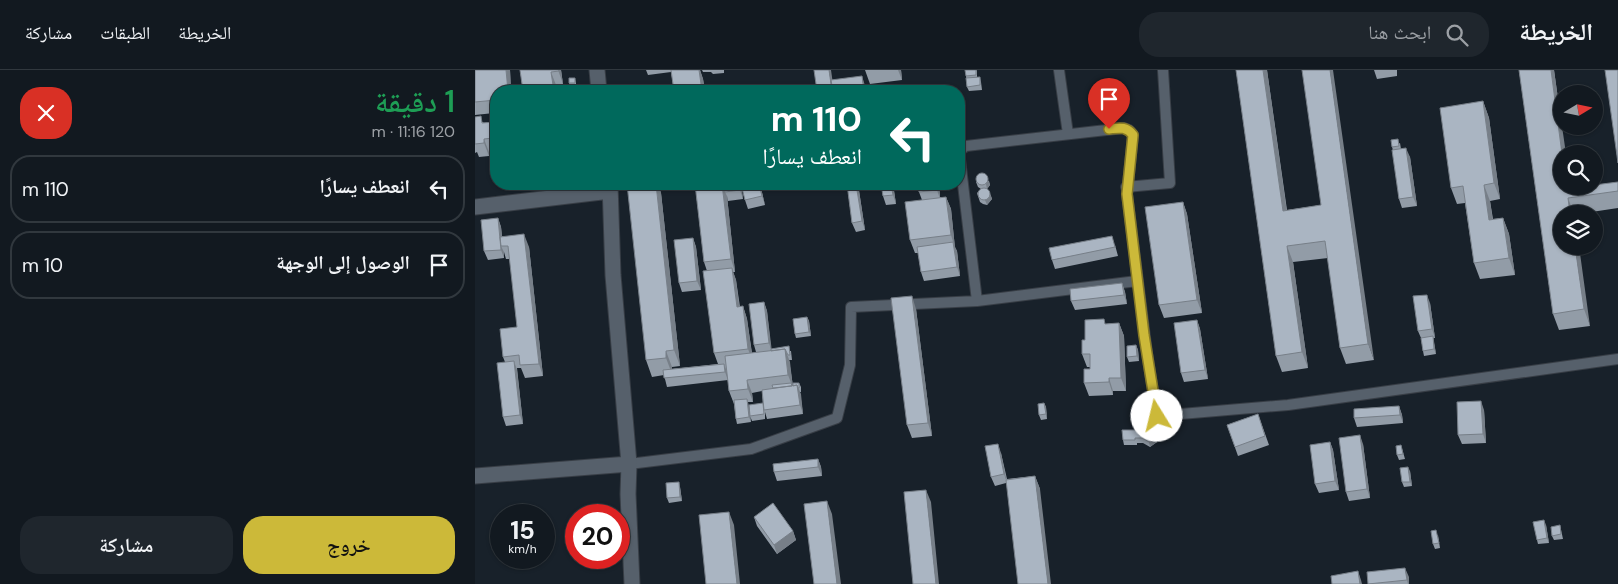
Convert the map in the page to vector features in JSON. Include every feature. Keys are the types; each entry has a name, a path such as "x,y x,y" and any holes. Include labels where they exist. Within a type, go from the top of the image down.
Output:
{"street":[{"path":"597,70 598,85"},
{"path":"475,207 596,190"},
{"path":"610,190 613,276 629,464 628,494 632,584"},
{"path":"475,476 629,464"}],"lane":[{"path":"1059,70 1068,134"},
{"path":"1126,187 1170,183 1163,70"},
{"path":"965,147 1124,128 1133,135 1126,187 1137,281 1157,416 1288,405 1618,359"},
{"path":"964,190 977,300"},
{"path":"629,464 751,449 837,418 850,365 851,307 977,300 1137,281"}],"building":[{"path":"475,70 506,70 507,85 490,85 490,101 475,102"},
{"path":"520,70 559,71 551,72 553,85 522,85"},
{"path":"671,70 699,70 701,85 673,85"},
{"path":"814,70 829,70 831,85 816,85"},
{"path":"965,70 976,70 976,75 966,76"},
{"path":"1236,70 1263,70 1283,211 1321,205 1302,70 1330,70 1368,344 1340,348 1325,241 1287,246 1302,352 1276,356"},
{"path":"1519,70 1551,70 1553,85 1553,135 1560,135 1561,145 1553,145 1553,195 1589,195 1568,198 1569,205 1553,205 1553,255 1576,255 1584,309 1553,314"},
{"path":"1605,70 1618,70 1618,163"},
{"path":"862,76 863,85 832,85 831,80"},
{"path":"980,77 980,85 967,87 966,78"},
{"path":"569,78 575,78 575,83 569,83"},
{"path":"1483,101 1494,183 1484,185 1489,220 1503,218 1509,258 1474,263 1463,186 1451,188 1440,108"},
{"path":"481,116 482,123 490,122 490,138 484,139 484,143 475,144 475,117"},
{"path":"1398,139 1399,146 1392,147 1391,140"},
{"path":"1406,148 1413,197 1399,199 1392,150"},
{"path":"982,173 988,179 982,185 976,179"},
{"path":"1618,182 1618,191 1603,193 1603,184"},
{"path":"984,188 990,194 984,200 978,194"},
{"path":"628,190 657,190 674,350 666,351 666,358 646,360"},
{"path":"696,190 723,190 731,259 704,262"},
{"path":"742,190 760,190 762,196 745,200"},
{"path":"848,190 857,190 862,221 852,223"},
{"path":"882,190 892,190 893,195 883,196"},
{"path":"919,190 937,190 919,192"},
{"path":"946,197 951,235 910,240 905,202"},
{"path":"1183,202 1197,300 1159,305 1145,207"},
{"path":"498,218 501,250 484,251 481,220"},
{"path":"524,234 539,364 520,365 519,355 503,357 500,329 517,327 508,246 501,246 500,237"},
{"path":"1112,236 1115,247 1052,260 1049,248"},
{"path":"693,238 697,281 679,283 674,240"},
{"path":"953,242 957,267 921,272 917,247"},
{"path":"732,268 737,307 743,306 748,349 714,353 703,271"},
{"path":"1122,283 1124,295 1071,301 1070,289"},
{"path":"1427,295 1432,329 1418,331 1413,296"},
{"path":"912,296 928,423 907,425 891,298"},
{"path":"764,302 769,343 754,345 749,304"},
{"path":"807,317 809,332 795,334 793,319"},
{"path":"1104,319 1105,324 1119,323 1121,378 1109,378 1109,382 1084,383 1084,369 1090,369 1090,354 1082,354 1082,340 1085,340 1085,320"},
{"path":"1197,320 1205,370 1181,373 1174,323"},
{"path":"1433,336 1434,349 1423,351 1421,338"},
{"path":"1136,345 1137,356 1127,357 1127,346"},
{"path":"789,346 790,355 788,355 785,349 771,351 771,349"},
{"path":"785,349 788,375 747,380 748,389 729,391 725,356"},
{"path":"514,361 520,415 503,417 497,363"},
{"path":"724,364 725,372 664,378 663,370"},
{"path":"791,383 792,386 773,388 772,385"},
{"path":"793,383 799,383 799,388 797,385 793,386"},
{"path":"797,385 800,405 764,410 762,390"},
{"path":"747,399 749,417 736,419 734,400"},
{"path":"1481,401 1483,434 1458,435 1457,402"},
{"path":"763,403 764,414 750,416 749,405"},
{"path":"1044,403 1046,414 1039,415 1038,404"},
{"path":"1399,406 1400,415 1354,418 1354,409"},
{"path":"1258,414 1265,436 1235,447 1227,425"},
{"path":"1148,426 1155,430 1156,438 1149,442 1142,438 1123,440 1122,430 1141,430"},
{"path":"1360,435 1367,489 1346,492 1339,438"},
{"path":"1330,442 1335,481 1315,484 1310,445"},
{"path":"998,444 1004,474 991,477 985,446"},
{"path":"1401,445 1403,454 1397,455 1396,446"},
{"path":"818,459 818,467 774,472 773,464"},
{"path":"1408,467 1410,482 1402,482 1400,468"},
{"path":"1035,476 1048,584 1018,584 1006,480"},
{"path":"679,482 680,497 667,498 666,483"},
{"path":"926,490 936,584 913,584 904,492"},
{"path":"827,501 837,584 814,584 804,504"},
{"path":"773,503 793,531 774,545 754,517"},
{"path":"729,512 737,584 706,584 699,515"},
{"path":"1544,520 1547,538 1537,540 1533,522"},
{"path":"1560,525 1561,534 1552,536 1551,527"},
{"path":"1436,530 1439,543 1433,544 1431,531"},
{"path":"1405,568 1407,580 1368,584 1367,572"},
{"path":"1358,571 1360,584 1332,584 1331,576"}],"route":[{"path":"1109,129 1124,128 1133,135 1126,187 1144,335 1157,416"}]}
